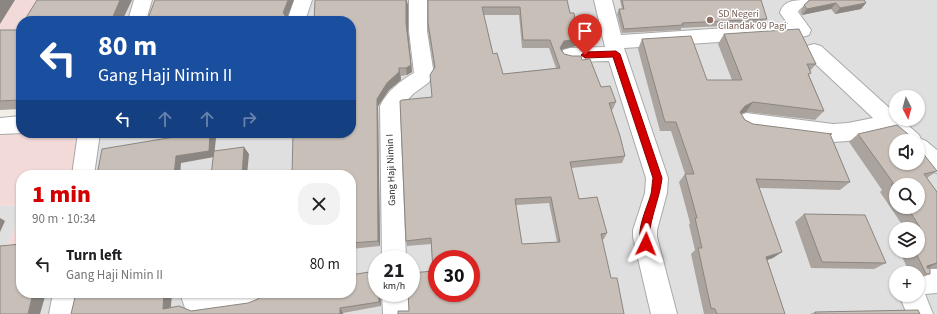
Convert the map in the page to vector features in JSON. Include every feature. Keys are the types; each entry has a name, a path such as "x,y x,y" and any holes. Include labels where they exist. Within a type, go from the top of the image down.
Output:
{"street":[{"path":"138,16 144,0"},
{"path":"298,16 303,0"},
{"name":"Gang Haji Nimin I","path":"394,250 390,106 406,88 424,75 418,31 418,0"},
{"path":"603,0 615,48 657,178 657,186 645,230 645,236 664,314"},
{"path":"570,56 615,48 802,30 789,13 790,7 800,0"},
{"path":"814,51 889,122"},
{"path":"746,122 833,133 848,132 889,123"},
{"path":"894,126 903,134"},
{"path":"84,170 88,138"},
{"path":"925,153 937,164"},
{"path":"925,285 928,281 937,281"},
{"path":"62,314 65,298"},
{"path":"194,298 197,301 218,298"},
{"path":"395,302 396,314"}],"shaded area":[{"path":"0,0 49,0 38,16 16,16 16,46 0,68"},
{"path":"49,0 937,0 937,314 0,314 0,206 16,205 16,226 6,247 16,278 16,298 356,298 356,170 75,170 81,138 356,138 356,16 38,16"},
{"path":"0,133 16,133 16,138 81,138 75,170 16,170 16,205 0,206"},
{"path":"16,226 16,246 6,247"}],"building":[{"path":"37,0 120,0 113,16 27,16"},
{"path":"155,0 288,0 283,13 285,16 149,16"},
{"path":"315,0 406,0 406,23 411,65 406,68 399,68 399,72 387,83 377,99 378,241 356,243 356,170 292,170 293,138 356,138 356,16 314,16"},
{"path":"428,0 567,0 570,13 574,13 578,39 564,41 560,48 564,54 581,56 582,60 590,59 601,87 610,86 616,102 609,103 625,156 570,162 579,199 597,197 607,233 601,234 611,278 617,278 624,314 398,314 398,311 409,311 408,302 420,302 420,272 428,271 428,302 480,302 480,250 432,250 431,238 406,241 400,101 432,97 430,75 435,67 428,23","holes":["482,7 520,7 523,40 550,40 560,68 503,74 497,53 493,54","551,197 560,242 522,244 515,199"]},
{"path":"622,0 761,0 767,19 682,23 683,25 624,29 619,9 624,9"},
{"path":"810,0 864,0 866,3 840,8 836,3 807,9 804,5"},
{"path":"799,29 816,64 807,64 811,73 808,74 824,111 753,102 745,106 740,112 745,120 753,124 832,134 830,134 850,182 756,179 782,252 766,257 785,314 717,314 715,309 711,308 698,248 702,248 695,218 697,218 685,174 694,174 676,122 665,122 642,39 691,36 707,80 742,80 724,34"},
{"path":"0,30 16,30 16,100 0,101"},
{"path":"898,126 908,134 889,134 889,170 925,170 925,156 937,171 924,174 937,192 937,263 927,266 927,268 930,268 930,274 926,274 925,266 922,266 918,258 925,258 925,222 917,222 911,214 925,214 925,178 890,178 858,134"},
{"path":"168,138 210,138 209,151 176,156 175,170 98,170 102,149"},
{"path":"244,147 242,170 212,170 214,151"},
{"path":"804,214 865,215 886,263 822,262"},
{"path":"16,244 16,298 32,298 28,314 0,314 0,246"},
{"path":"368,272 368,302 379,302 340,308 340,314 71,314 75,298 164,298 163,309 179,306 191,311 248,303 258,298 356,298 356,274"},
{"path":"918,310 920,314 816,314 815,312"}],"place":[{"name":"SD Negeri Cilandak 09 Pagi","path":"710,20"}],"route":[{"path":"585,55 616,54 657,178 656,193 645,230 646,244"}]}
